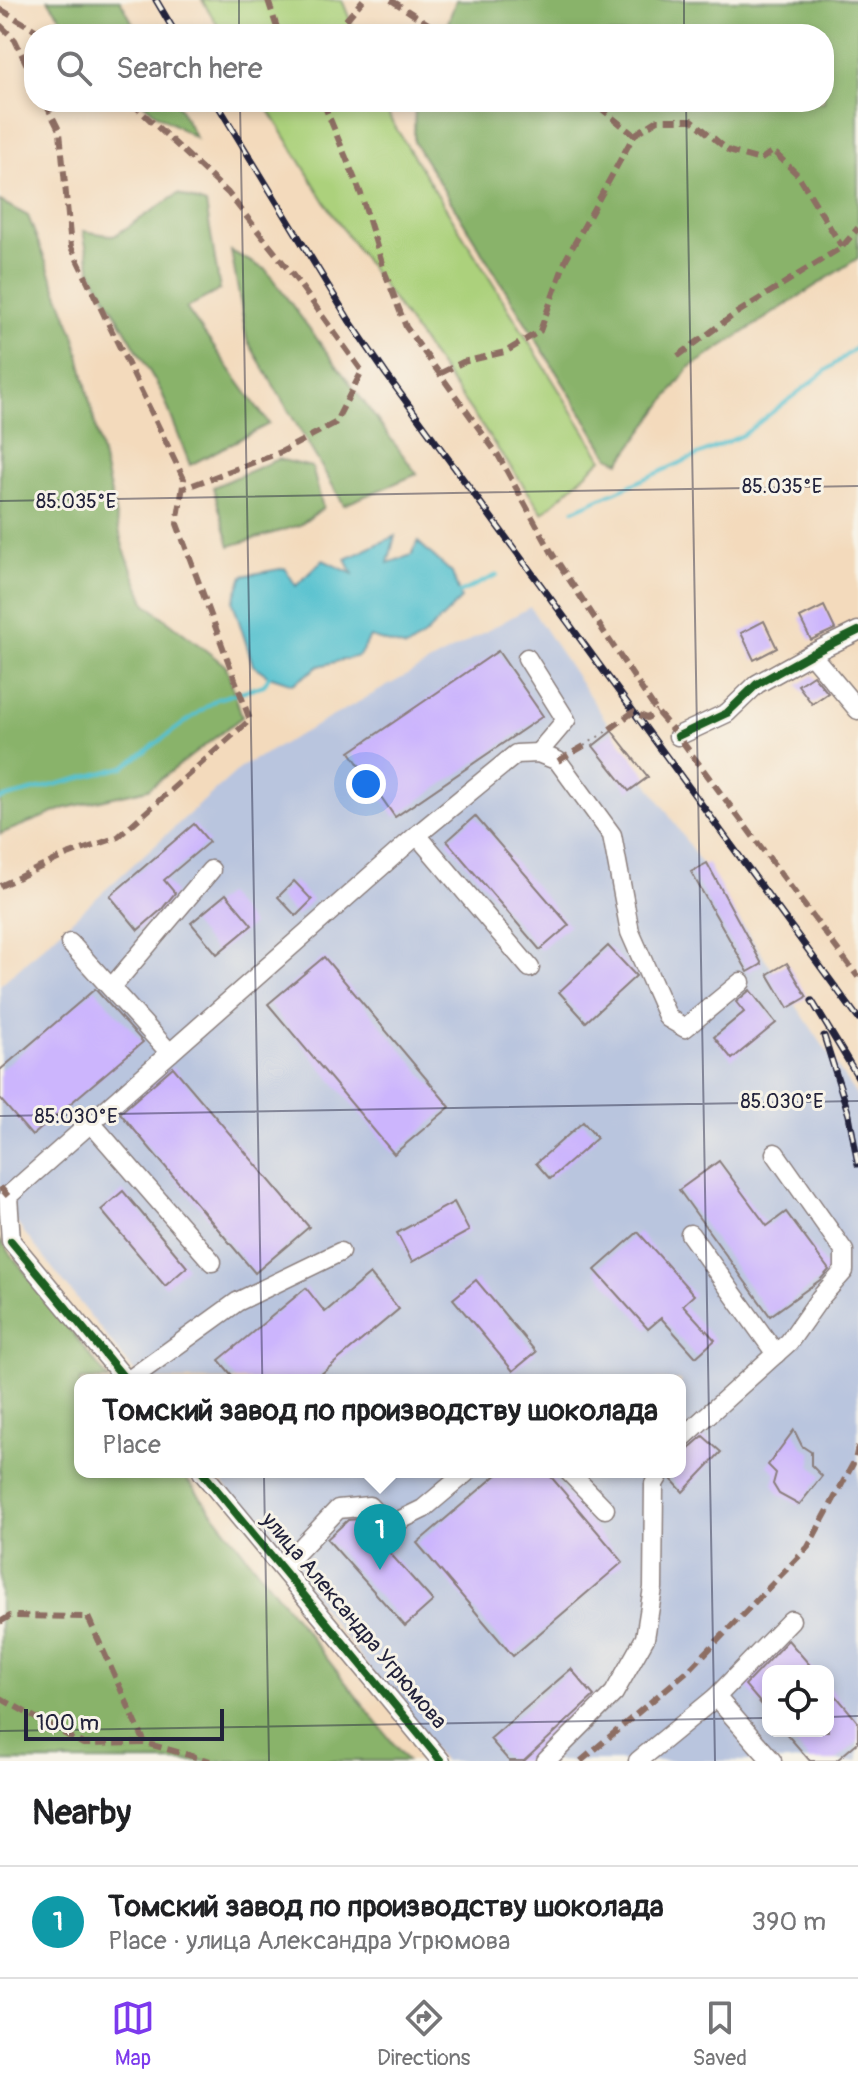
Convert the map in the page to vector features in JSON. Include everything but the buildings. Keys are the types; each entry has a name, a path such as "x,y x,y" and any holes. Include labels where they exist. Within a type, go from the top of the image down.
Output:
{"street":[{"path":"678,736 727,713 757,684 858,631"},
{"path":"811,654 858,710"},
{"path":"527,658 566,720 538,753"},
{"path":"123,1374 11,1241 8,1196 417,835 516,754 538,753 558,761 612,835 630,932 668,1018 685,1028 741,982"},
{"path":"417,835 530,968"},
{"path":"111,988 211,870"},
{"path":"70,943 170,1053"},
{"path":"91,1123 212,1262"},
{"path":"686,1435 789,1342 820,1298 844,1271 844,1251 775,1153"},
{"path":"690,1234 776,1354"},
{"path":"136,1374 237,1302 340,1252"},
{"name":"улица Александра Угрюмова","path":"207,1478 441,1761"},
{"path":"282,1568 338,1509 369,1506 388,1526 423,1509 460,1478"},
{"path":"575,1478 605,1509"},
{"path":"546,1761 614,1693 645,1638 653,1588 654,1484 658,1478"},
{"path":"638,1761 716,1697 791,1620"},
{"path":"716,1697 772,1761"}],"path":[{"path":"584,746 610,729"}],"shaded area":[{"path":"530,607 858,1098 858,1761 443,1761 219,1478 686,1478 686,1374 136,1374 0,1202 0,985 241,767"}],"green space":[{"path":"48,0 120,0 133,24 66,24"},
{"path":"202,0 342,0 352,24 217,24"},
{"path":"456,0 858,0 858,258 689,368 620,462 609,457 414,142 415,112 834,112 834,24 448,24"},
{"path":"182,112 196,138 155,113"},
{"path":"270,112 387,112 602,459 543,513 333,215"},
{"path":"178,194 206,204 220,290 186,308 269,424 190,465 162,393 91,271 83,231 114,236"},
{"path":"0,201 28,216 75,337 123,547 146,604 226,666 242,717 148,789 66,808 0,834"},
{"path":"231,251 266,270 417,474 344,505 247,340"},
{"path":"278,459 312,467 323,508 300,525 230,546 213,487"},
{"path":"0,1240 104,1374 74,1374 74,1478 186,1478 407,1761 0,1761"}],"water":[{"path":"395,536 388,563 412,555 418,542 452,573 461,599 424,636 406,648 370,637 359,656 319,666 293,684 269,676 253,665 233,602 243,576 285,568 296,586 323,560 353,574 346,559"}],"waterway":[{"path":"574,510 743,435 858,346"},
{"path":"459,593 497,575"},
{"path":"0,799 124,767 217,699 264,685 269,676"}],"railway":[{"path":"156,0 170,24"},
{"path":"222,112 349,320 386,374 858,1018"},
{"path":"812,1001 858,1077"},
{"path":"824,1036 849,1115 858,1164"}],"marked path":[{"path":"268,0 276,24"},
{"path":"343,24 363,0"},
{"path":"391,0 428,24"},
{"path":"0,9 25,24"},
{"path":"0,25 15,40 24,59"},
{"path":"0,886 62,857 118,837 250,720 177,524 184,479 71,247 60,132 50,112"},
{"path":"142,112 228,193 295,278 362,371 335,423 281,452 182,489"},
{"path":"327,112 361,194 384,270 406,327 498,455 553,555 657,712 858,977"},
{"path":"441,373 463,362 505,352 540,331 566,259 634,135 605,112"},
{"path":"634,135 658,120 692,120 729,151 760,160 773,151 798,175 842,247"},
{"path":"678,356 735,314 842,247 858,228"},
{"path":"610,729 633,712 647,718 657,712"},
{"path":"558,761 584,746"},
{"path":"0,1187 8,1196"},
{"path":"581,1761 692,1667 808,1547 855,1460 858,1447"},
{"path":"0,1622 10,1616 88,1617 145,1743"},
{"path":"0,1698 83,1744 145,1743 210,1761"}],"cycle path":[{"path":"678,736 727,713 757,684 858,631"},
{"path":"11,1241 121,1374"},
{"path":"207,1478 441,1761"}],"place":[{"name":"Томский завод по производству шоколада","path":"380,1570"}]}
